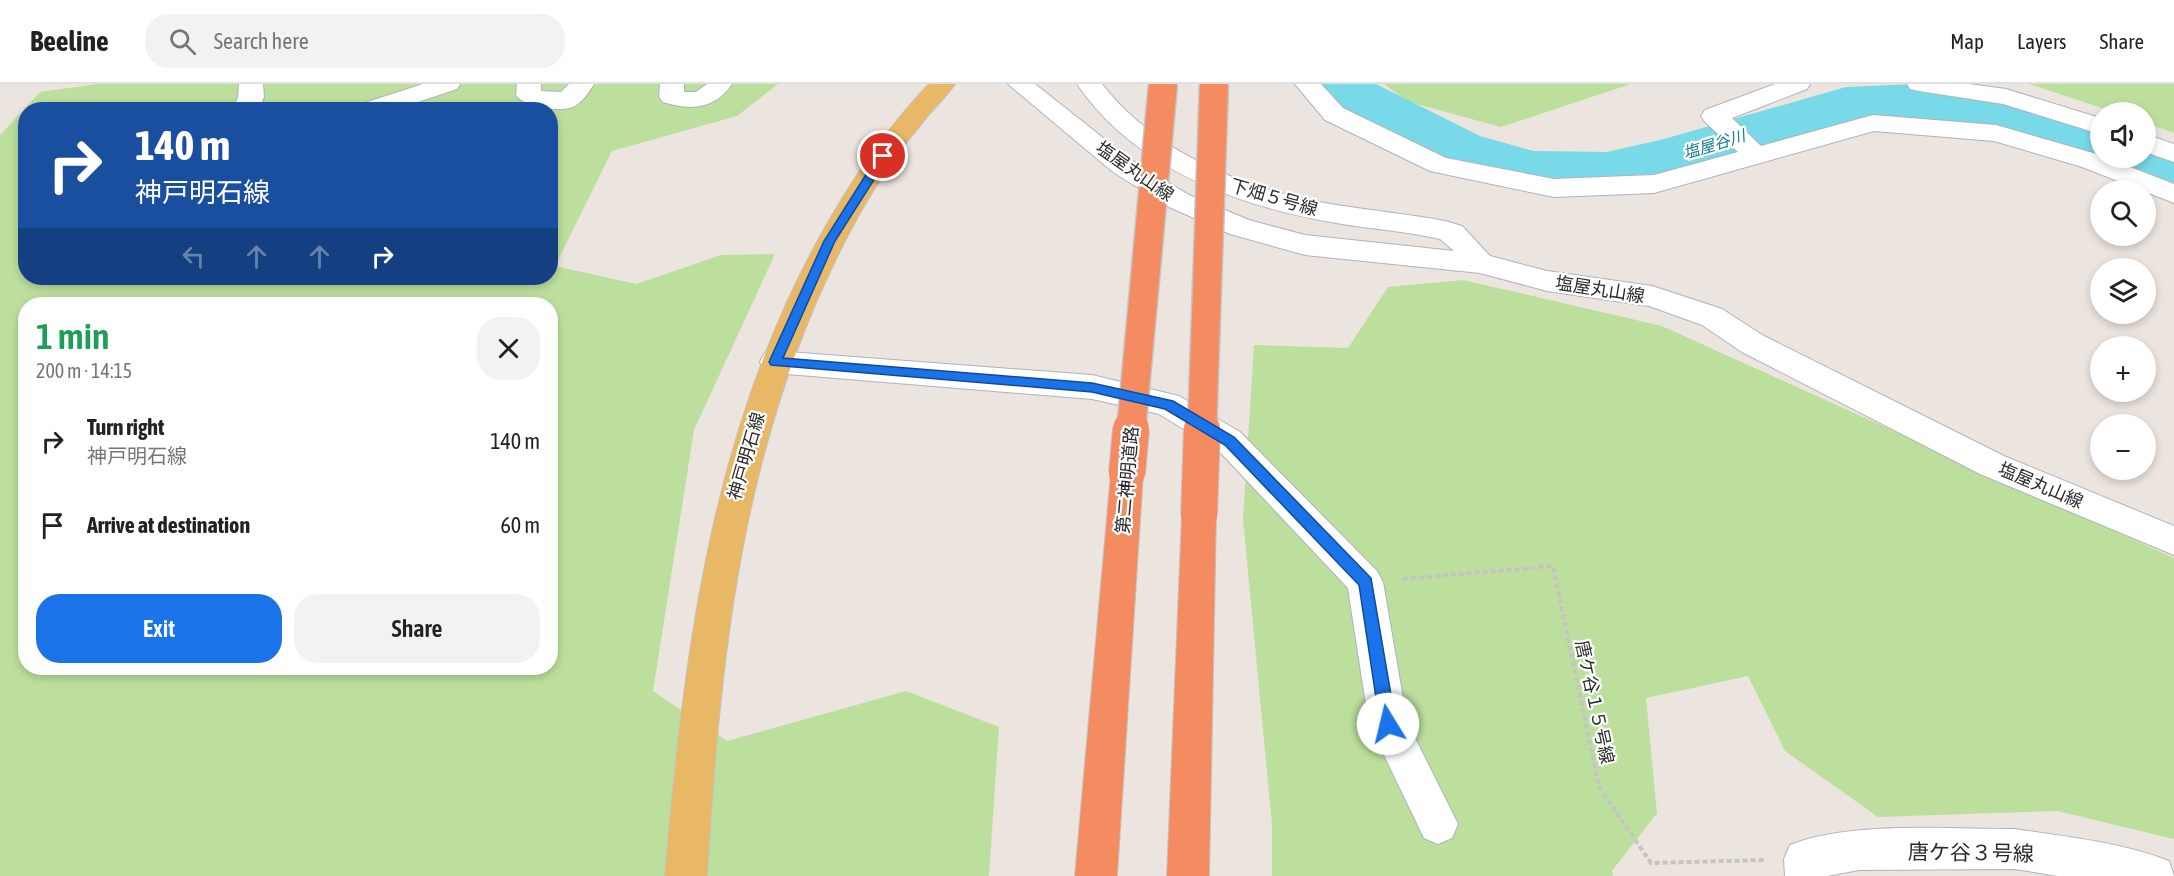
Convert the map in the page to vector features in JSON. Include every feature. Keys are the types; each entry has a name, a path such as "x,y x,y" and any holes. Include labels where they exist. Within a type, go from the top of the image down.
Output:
{"highway":[{"name":"第二神明道路","path":"1096,876 1127,473 1163,84"},
{"path":"1188,876 1214,84"}],"main road":[{"name":"神戸明石線","path":"686,876 707,645 729,521 750,435 775,362 830,241 894,140 944,84"}],"street":[{"path":"249,102 251,97 250,84"},
{"path":"392,102 448,84"},
{"path":"529,84 528,95 552,100 568,100 582,84"},
{"path":"672,84 672,97 688,103 712,96 720,84"},
{"name":"塩屋丸山線","path":"1020,84 1122,166 1179,201 1240,227 1305,244 1367,253 1480,263 1547,281 1652,296 1712,317 1753,344 1992,465 2174,541"},
{"name":"下畑５号線","path":"1089,84 1102,105 1141,137 1192,171 1239,189 1332,213 1450,231 1480,263"},
{"path":"1307,84 1334,114 1439,165 1554,188 1654,184 1874,123 1985,132 2091,161 2174,194"},
{"path":"1756,155 1714,116 1798,84"},
{"path":"1919,84 2007,97 2090,123"},
{"path":"2156,147 2174,154"},
{"path":"775,362 1092,387 1168,404 1229,441 1365,582 1388,724 1438,824"},
{"name":"唐ケ谷３号線","path":"1805,868 1859,850 2022,862 2090,861 2154,876"}],"path":[{"name":"唐ケ谷１５号線","path":"1365,582 1553,566 1599,787 1651,863 1805,868"}],"green space":[{"path":"97,84 778,84 737,116 612,151 558,260 558,102 31,102 40,92"},
{"path":"1384,84 1631,84 1501,127 1409,102"},
{"path":"2029,84 2174,84 2174,133 2156,127 2156,102 2090,102 2090,104"},
{"path":"18,116 18,285 558,285 558,267 636,284 721,255 775,254 694,430 653,691 727,741 906,691 999,727 989,876 0,876 0,135"},
{"path":"1463,280 1662,326 2174,558 2174,839 2057,811 1878,817 1785,751 1748,676 1646,698 1657,813 1612,871 1613,876 1272,876 1272,825 1243,519 1254,345 1348,348 1388,287"}],"waterway":[{"name":"塩屋谷川","path":"1341,84 1346,91 1459,149 1532,170 1607,171 1673,156 1846,104 1912,101 1989,109 2053,126 2090,139"},
{"name":"塩屋谷川","path":"2156,164 2174,171"}],"route":[{"path":"883,156 830,241 775,362 1092,387 1168,404 1229,441 1365,582 1388,724"}]}
